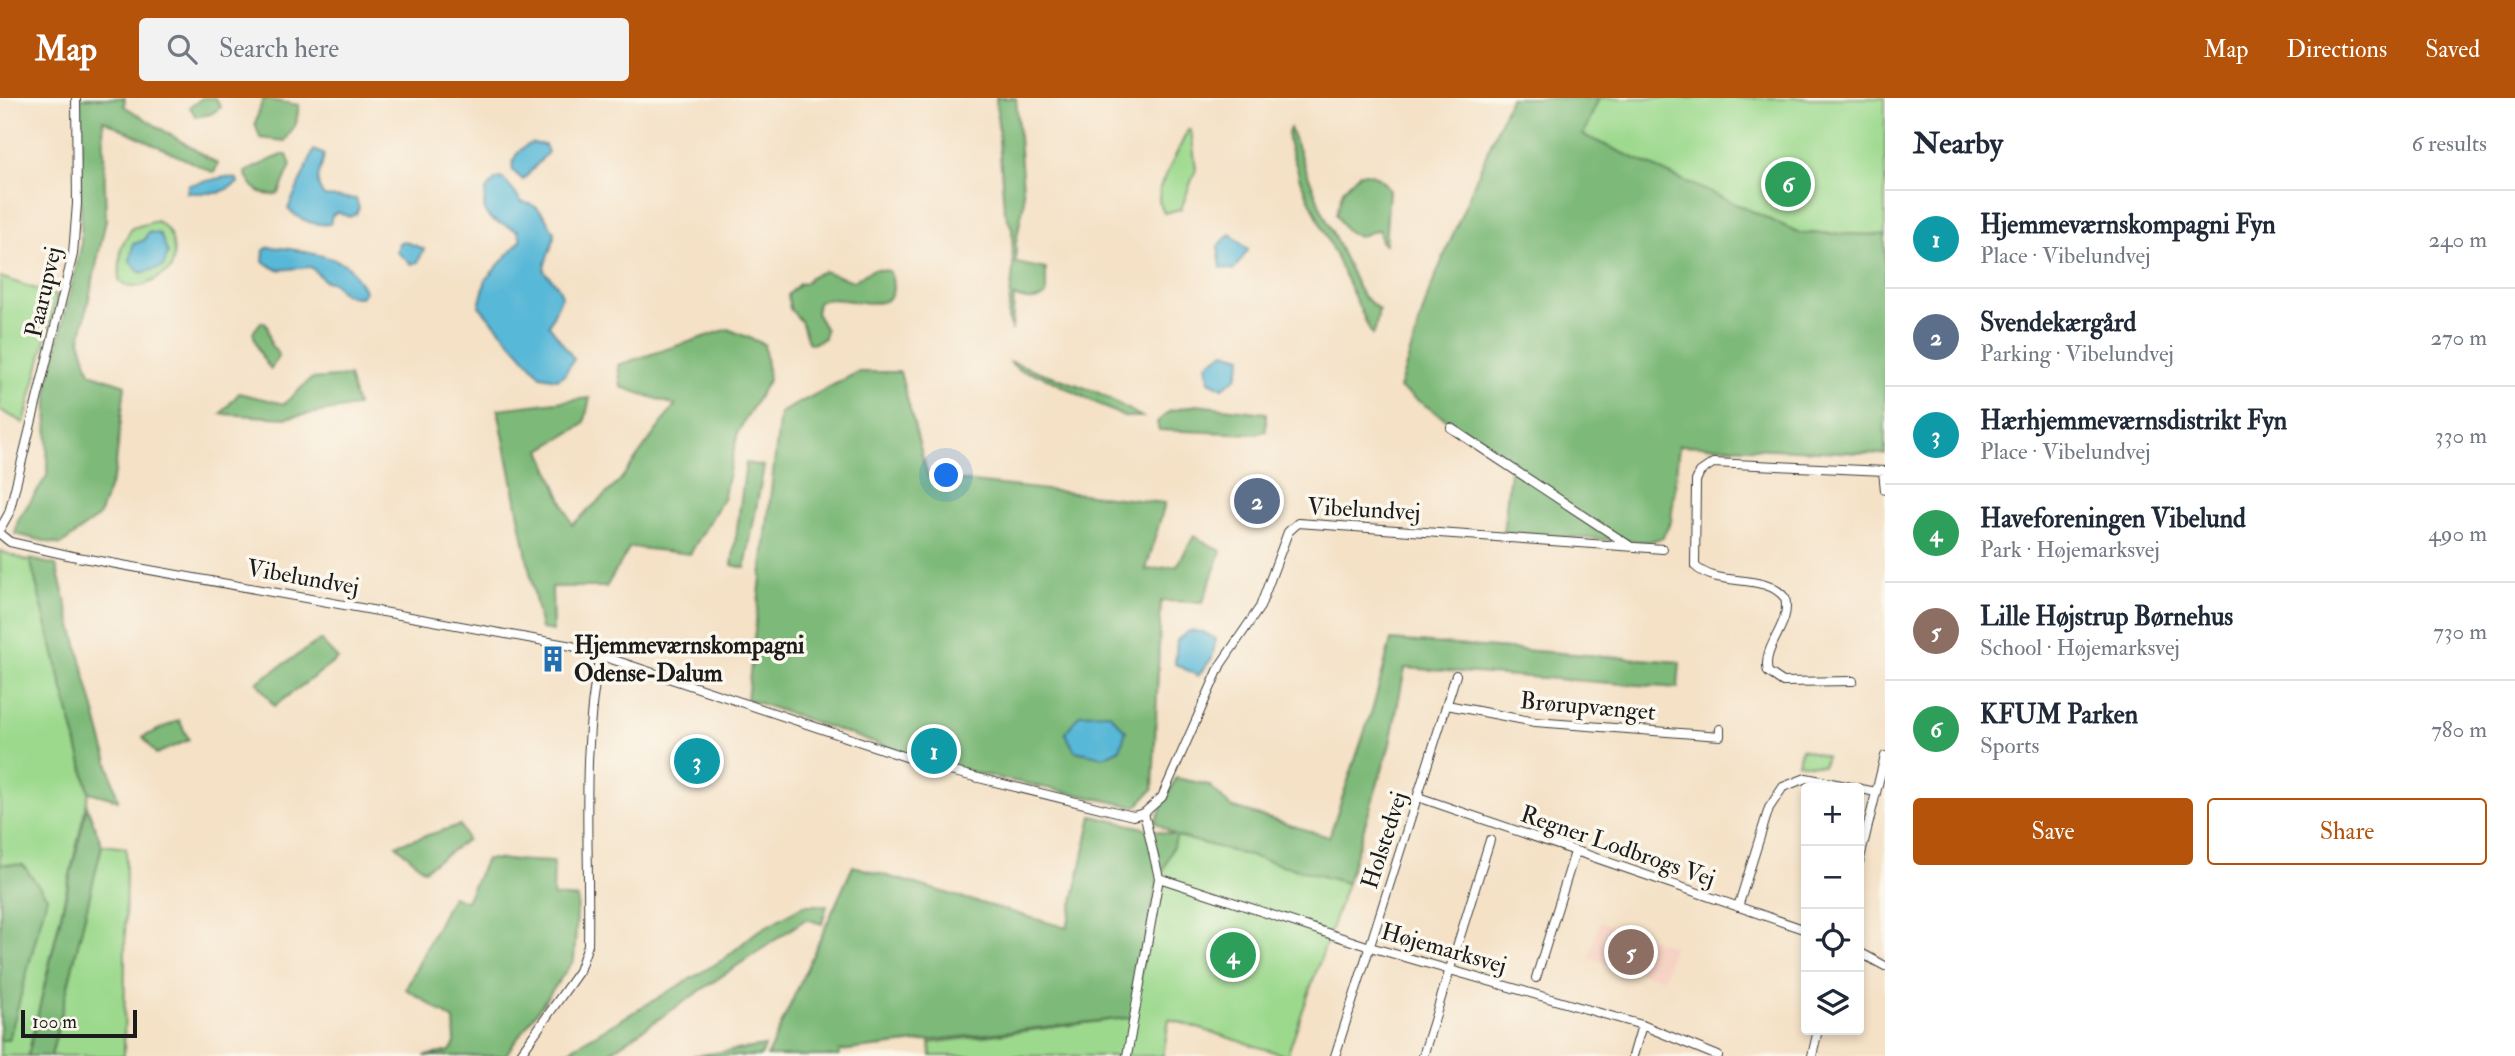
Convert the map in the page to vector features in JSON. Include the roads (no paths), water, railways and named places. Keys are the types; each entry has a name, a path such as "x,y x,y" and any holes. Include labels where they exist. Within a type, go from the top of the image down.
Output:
{"street":[{"name":"Paarupvej","path":"0,529 9,513 73,254 77,204 76,98"},
{"name":"Vibelundvej","path":"1451,428 1632,547"},
{"path":"1853,681 1783,682 1773,678 1768,672 1767,657 1786,617 1785,598 1770,587 1701,571 1695,566 1696,481 1706,466 1734,464 1884,471 1885,490"},
{"name":"Vibelundvej","path":"0,534 10,542 72,556 530,637 600,655 942,769 1120,815 1144,813 1162,797 1221,664 1260,607 1288,532 1298,523 1663,549"},
{"path":"519,1056 579,971 588,945 587,752 591,700 600,655"},
{"name":"Holstedvej","path":"1335,1056 1456,675"},
{"name":"Brørupvænget","path":"1447,705 1535,722 1720,736 1720,729"},
{"path":"1863,846 1885,756"},
{"path":"1738,907 1769,808 1783,787 1806,778 1876,792"},
{"name":"Regner Lodbrogs Vej","path":"1418,797 1801,928"},
{"path":"1127,1056 1159,878 1144,813"},
{"path":"1423,1056 1490,840"},
{"path":"1536,978 1575,852"},
{"name":"Højemarksvej","path":"1159,878 1370,947 1642,1025 1718,1056"},
{"path":"1864,954 1885,965"},
{"path":"1633,1056 1642,1025"},
{"path":"1812,1056 1817,1035"}],"water":[{"path":"532,143 545,145 548,152 523,180 513,171 513,162 520,150"},
{"path":"314,150 324,154 318,180 320,190 324,196 356,199 359,208 356,214 349,217 338,212 332,215 330,224 318,224 302,219 288,209"},
{"path":"225,177 237,179 238,183 219,193 187,193 188,185"},
{"path":"503,178 522,202 534,206 542,213 554,232 544,271 558,286 562,296 549,325 574,359 564,375 557,379 541,376 479,306 486,279 521,240 518,231 491,219 485,209 486,190 496,179"},
{"path":"148,232 160,234 168,253 163,267 141,273 130,262 133,244 145,240"},
{"path":"1230,234 1248,250 1234,270 1221,268 1218,246"},
{"path":"403,241 424,249 418,262 411,264 397,252 399,243"},
{"path":"269,247 312,253 344,264 350,268 365,291 358,297 346,294 334,283 325,281 311,267 278,270 263,262 264,250"},
{"path":"1225,352 1242,357 1237,377 1223,388 1209,381 1207,364"},
{"path":"1189,631 1203,632 1216,639 1212,658 1198,676 1175,664 1177,640"},
{"path":"1109,713 1126,731 1120,749 1104,757 1075,751 1065,733 1080,714"}],"place":[{"name":"KFUM Parken","path":"1788,184"},
{"name":"Svendekærgård","path":"1257,501"},
{"name":"Hjemmeværnskompagni Odense-Dalum","path":"553,659"},
{"name":"Hjemmeværnskompagni Fyn","path":"934,751"},
{"name":"Hærhjemmeværnsdistrikt Fyn","path":"697,761"},
{"name":"Lille Højstrup Børnehus","path":"1631,952"},
{"name":"Haveforeningen Vibelund","path":"1233,955"}]}
